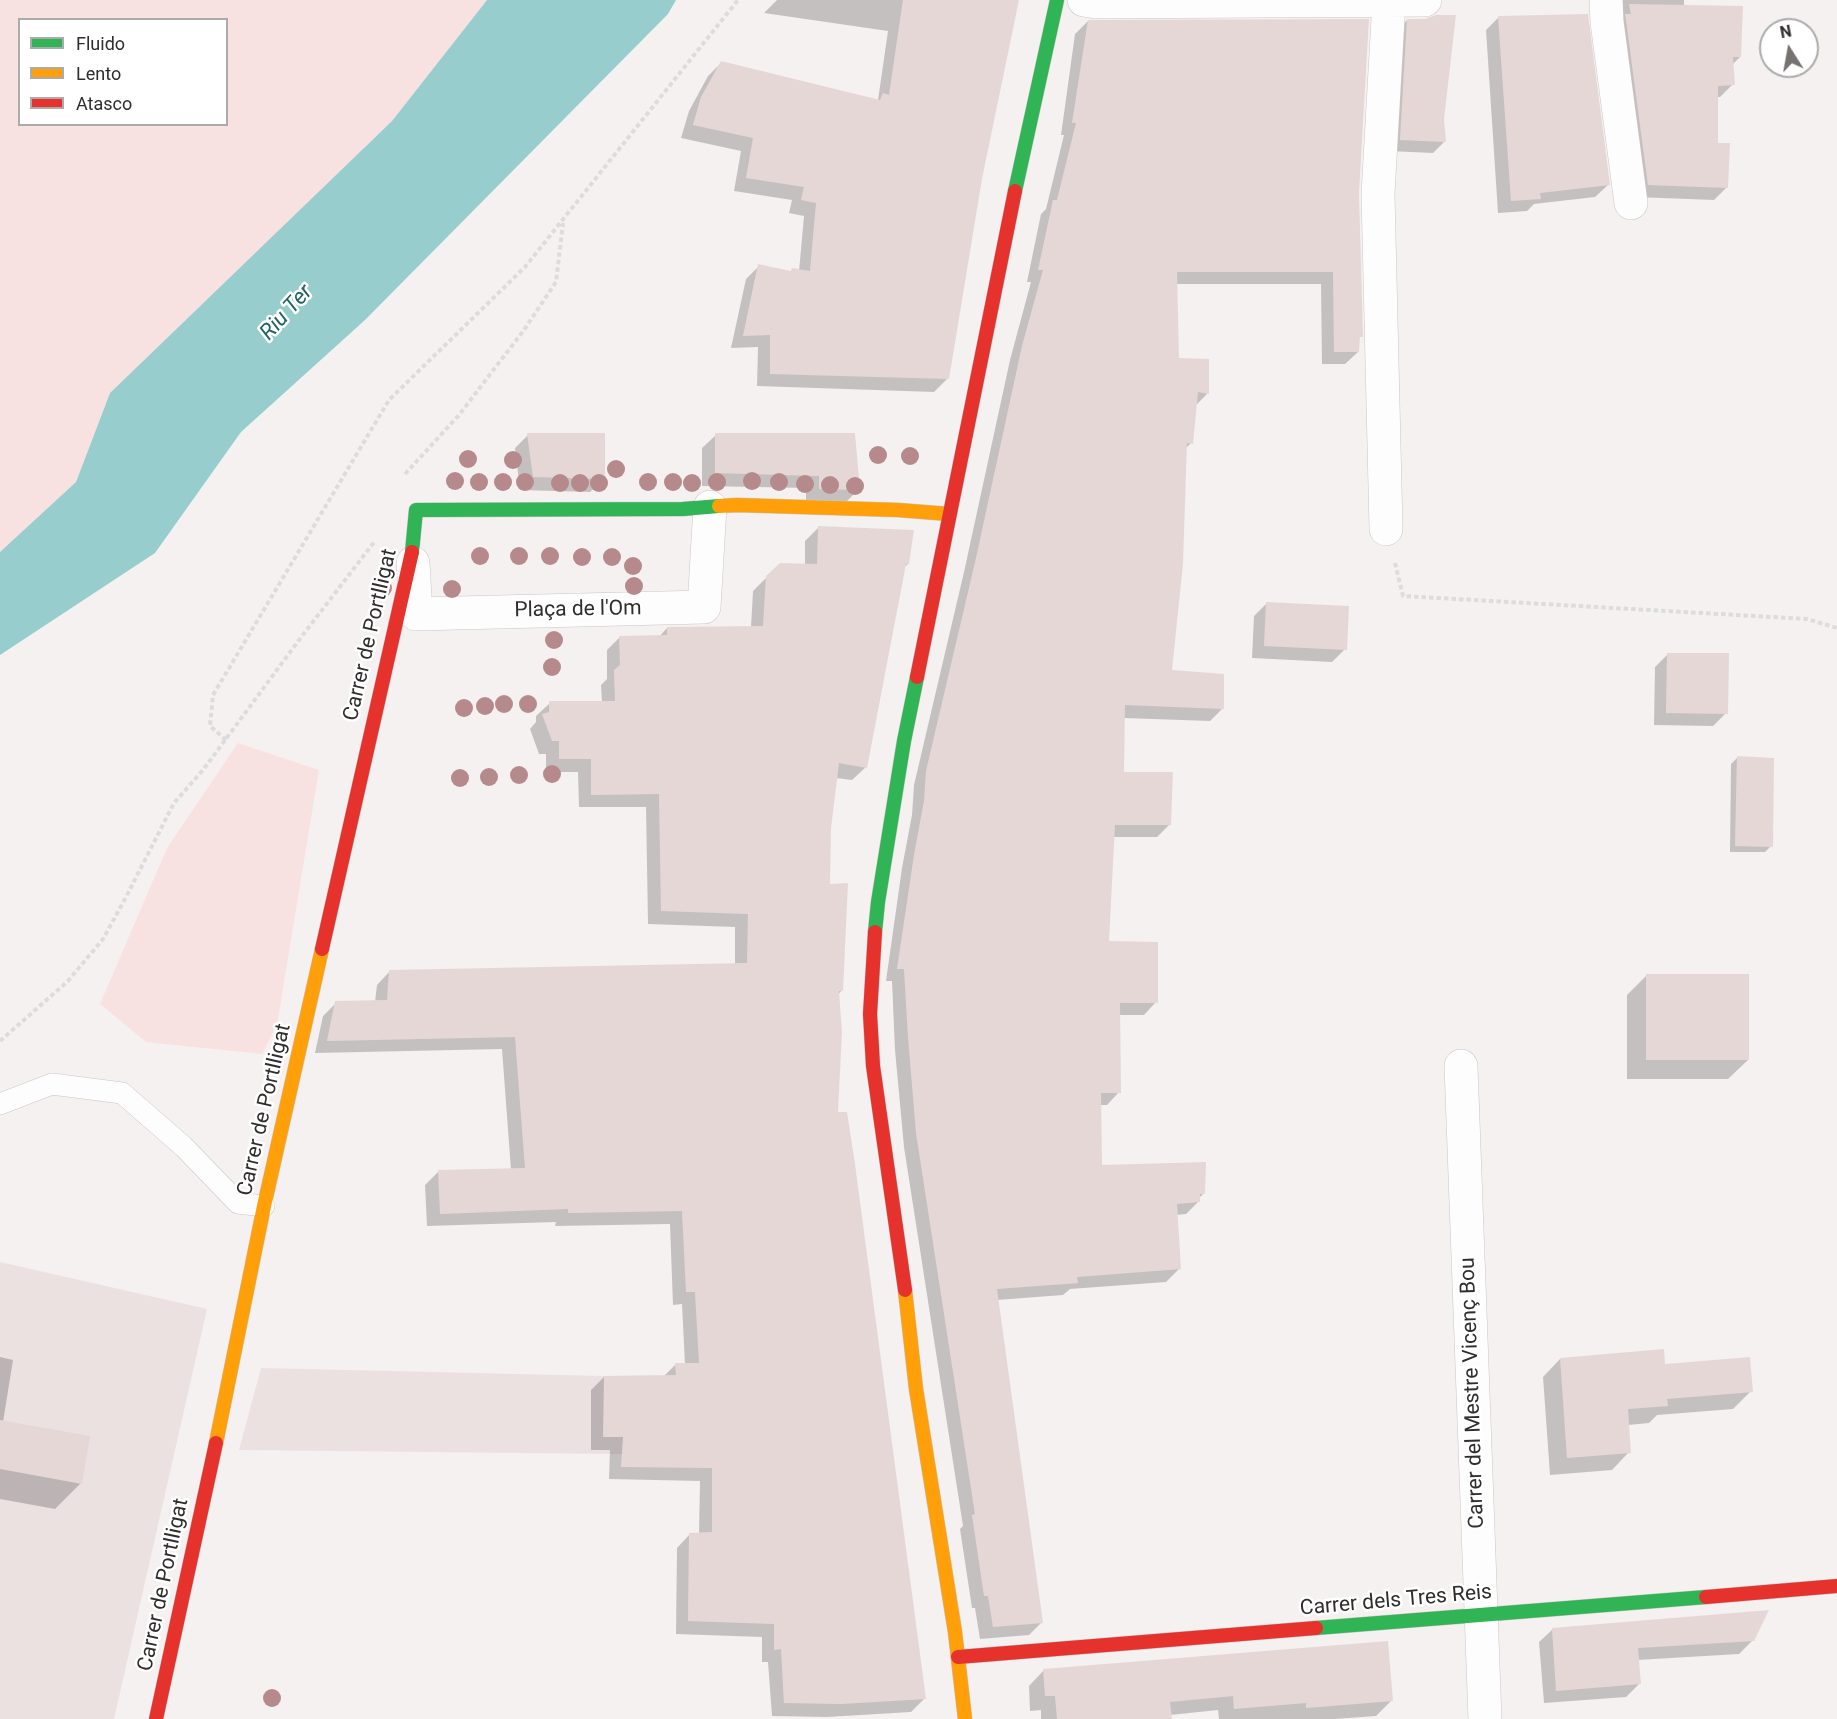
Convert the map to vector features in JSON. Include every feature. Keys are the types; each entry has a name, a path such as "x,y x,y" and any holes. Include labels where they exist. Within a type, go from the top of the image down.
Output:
{"street":[{"path":"965,1719 958,1657 916,1389 902,1265 873,1066 870,1014 872,963 878,902 902,753 1002,247 1057,0"},
{"path":"1084,0 1096,2 1425,0"},
{"path":"1606,0 1631,203"},
{"path":"1386,529 1378,194 1389,1"},
{"path":"416,510 671,509 736,505 898,510 950,514"},
{"name":"Plaça de l'Om","path":"412,550 416,614 704,607 710,507"},
{"name":"Carrer de Portlligat","path":"156,1719 264,1206 412,550 416,510"},
{"name":"Carrer del Mestre Vicenç Bou","path":"1461,1066 1485,1719"},
{"name":"Carrer dels Tres Reis","path":"958,1657 1837,1586"}],"lane":[{"path":"0,1104 52,1084 122,1093 184,1147 238,1203 264,1206"}],"path":[{"path":"226,740 210,726 213,695 389,400 525,267 738,0"},
{"path":"404,474 459,415 525,330 556,282 563,220"},
{"path":"0,1041 68,981 103,939 174,802 226,740 387,524 416,510"},
{"path":"1386,529 1403,596 1807,619 1837,628"}],"shaded area":[{"path":"0,0 487,0 392,121 110,393 76,482 0,552"},
{"path":"238,743 319,770 277,1025 262,1054 146,1042 100,1004 167,848"},
{"path":"0,1262 207,1309 114,1719 0,1719"},
{"path":"261,1368 604,1376 754,1375 812,1456 239,1450"}],"water":[{"name":"Riu Ter","path":"487,0 676,0 668,14 365,320 241,432 155,553 0,655 0,552 76,482 110,393 392,121"}],"building":[{"path":"903,0 1019,0 982,179 949,379 770,374 770,335 743,336 758,264 791,271 792,268 810,271 816,203 801,200 804,187 746,178 753,138 693,125 701,97 721,61 880,100 883,93 889,95"},
{"path":"1629,4 1743,6 1741,57 1733,57 1735,85 1718,86 1718,143 1730,143 1728,188 1648,185 1625,14 1631,14"},
{"path":"1588,14 1610,185 1540,193 1541,199 1511,201 1498,16"},
{"path":"1436,15 1456,15 1444,119 1446,142 1400,140 1407,19 1425,19"},
{"path":"1369,19 1359,193 1363,337 1360,337 1359,352 1334,352 1333,272 1177,272 1179,358 1209,359 1209,394 1198,392 1193,444 1187,443 1183,564 1172,670 1224,674 1224,709 1125,705 1124,772 1173,772 1171,825 1115,825 1109,941 1158,942 1158,1003 1120,1003 1121,1093 1101,1093 1102,1165 1206,1162 1205,1194 1200,1194 1200,1202 1177,1204 1181,1269 1077,1277 1078,1283 997,1289 1043,1623 993,1627 988,1596 984,1596 972,1515 975,1514 916,1133 904,969 897,969 924,801 926,771 976,558 1022,346 1043,270 1038,270 1053,200 1057,200 1076,123 1072,123 1088,20"},
{"path":"527,433 605,433 605,479 533,477"},
{"path":"715,433 855,433 860,490 819,489 819,476 715,473"},
{"path":"818,526 914,530 867,768 839,763 831,828 830,884 848,883 843,991 839,991 842,1032 838,1112 847,1112 855,1164 926,1699 841,1704 784,1703 781,1649 774,1650 774,1624 688,1621 689,1533 712,1532 712,1468 621,1467 623,1437 603,1437 604,1376 676,1375 675,1363 699,1363 695,1292 686,1292 682,1211 568,1213 568,1209 440,1214 438,1170 525,1168 515,1037 327,1041 335,1001 387,1000 389,970 747,963 748,914 661,911 659,794 591,795 591,759 559,759 559,741 552,741 542,714 549,712 549,701 615,701 614,670 620,665 619,636 667,635 667,627 763,626 766,576 780,563 817,564"},
{"path":"1266,602 1349,606 1347,650 1264,646"},
{"path":"1667,653 1729,653 1728,714 1666,713"},
{"path":"1737,756 1774,758 1773,847 1735,846"},
{"path":"1646,974 1749,974 1749,1060 1646,1060"},
{"path":"1664,1349 1665,1364 1750,1357 1753,1392 1667,1399 1668,1406 1628,1409 1631,1453 1567,1458 1560,1358"},
{"path":"0,1420 90,1436 82,1484 0,1469"},
{"path":"1769,1610 1754,1641 1638,1648 1641,1684 1556,1691 1552,1628"},
{"path":"1388,1641 1393,1701 1306,1708 1306,1703 1234,1709 1233,1696 1170,1702 1172,1719 1057,1719 1055,1696 1045,1696 1043,1669"}],"traffic: fast":[{"path":"1015,191 1057,0"},
{"path":"412,552 416,510 683,509 719,506"},
{"path":"875,932 904,741 917,677"},
{"path":"1316,1628 1706,1597"}],"traffic: slow":[{"path":"719,506 898,510 949,514"},
{"path":"216,1443 264,1206 322,949"},
{"path":"905,1290 916,1389 955,1632 965,1719"}],"traffic: jam":[{"path":"917,677 1015,191"},
{"path":"322,949 412,552"},
{"path":"875,932 870,1014 873,1066 905,1290"},
{"path":"156,1719 216,1443"},
{"path":"1706,1597 1837,1586"},
{"path":"958,1657 1316,1628"}]}
